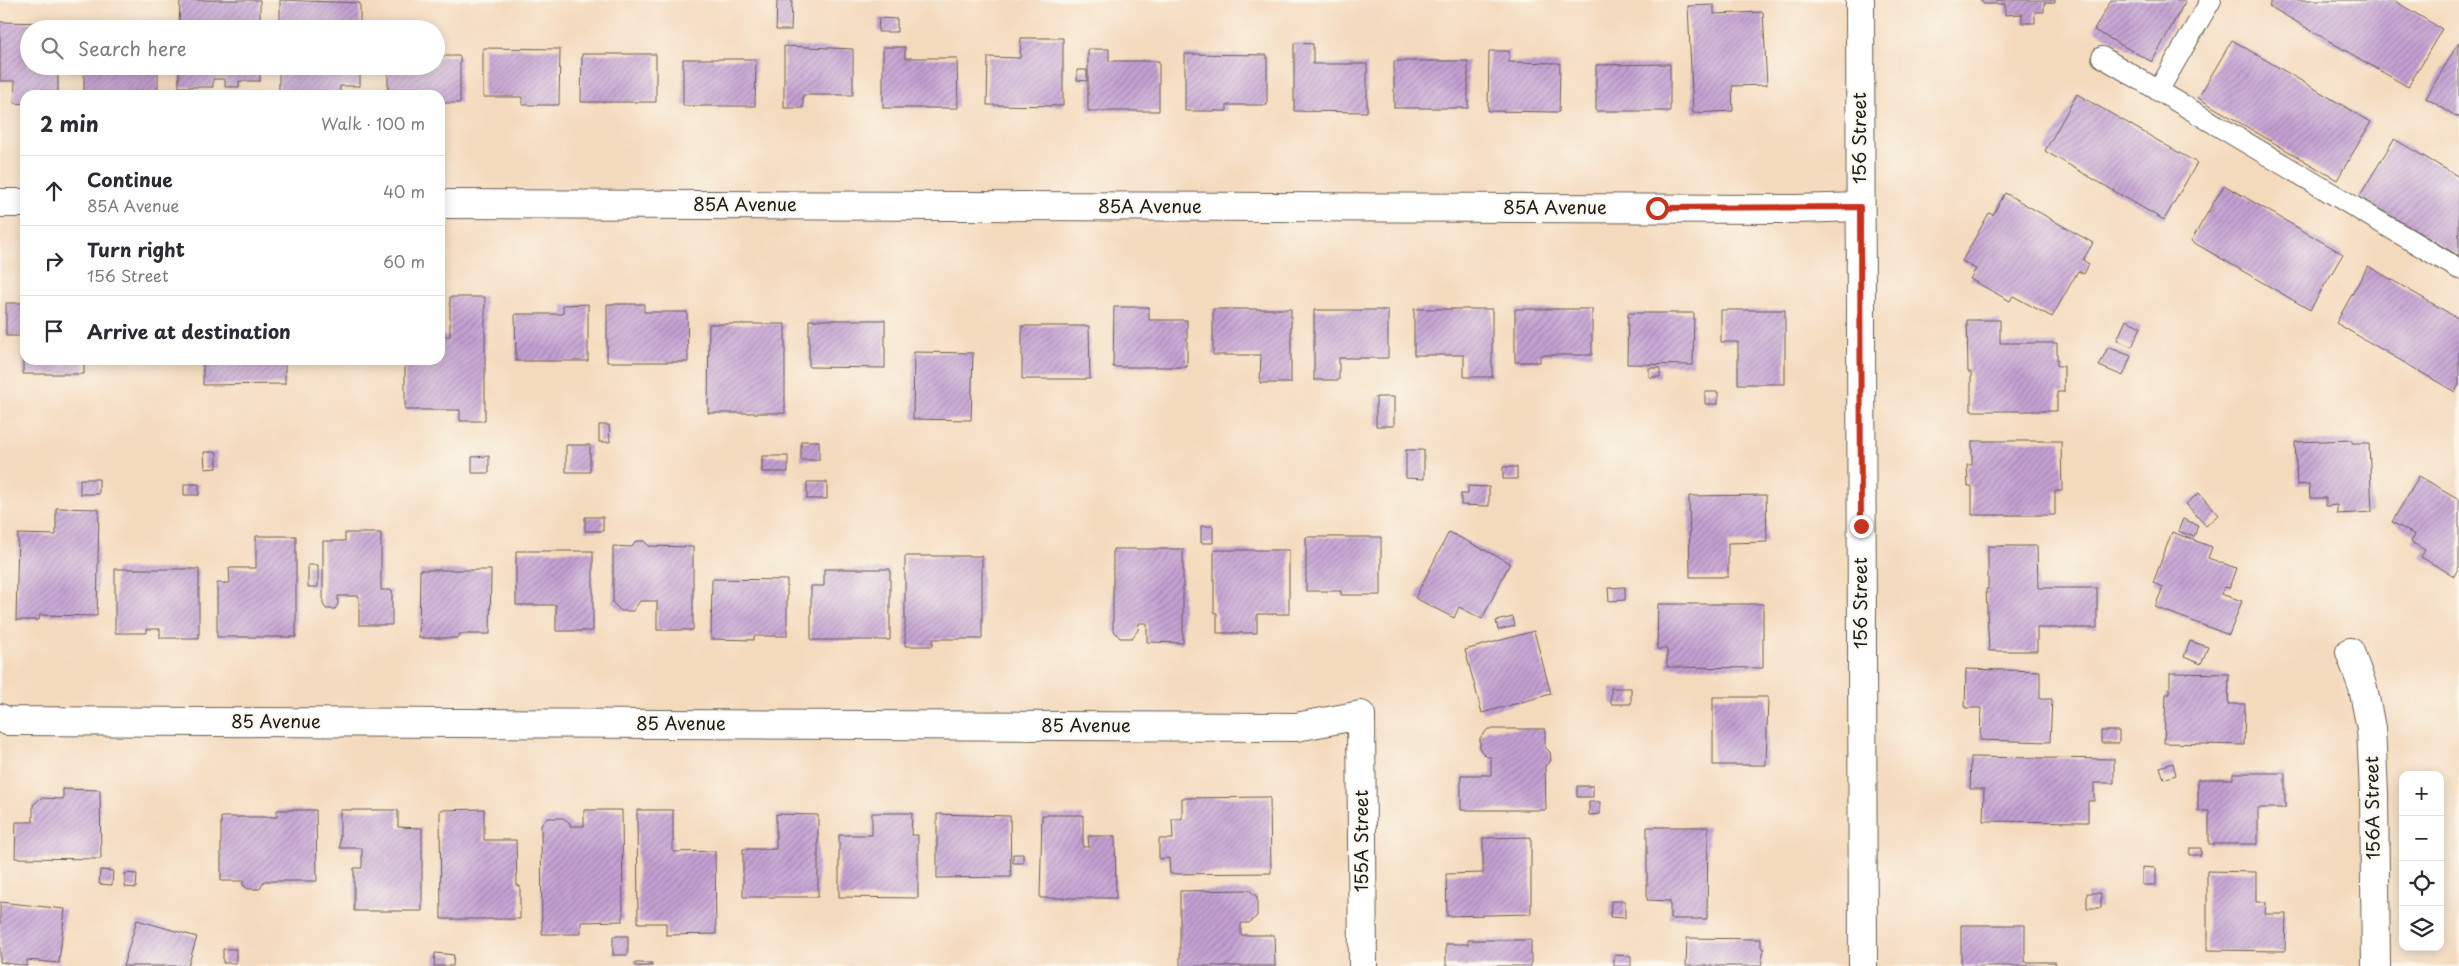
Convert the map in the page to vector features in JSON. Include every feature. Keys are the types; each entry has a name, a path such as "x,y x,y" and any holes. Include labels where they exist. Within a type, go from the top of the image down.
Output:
{"street":[{"name":"156 Street","path":"1860,0 1863,966"},
{"path":"0,203 20,203"},
{"name":"85A Avenue","path":"445,204 1786,209 1860,207"},
{"name":"156A Street","path":"2350,652 2363,688 2371,728 2374,794 2376,966"},
{"name":"85 Avenue","path":"0,718 6,721 1296,727 1361,715"},
{"name":"155A Street","path":"1361,715 1363,966"}],"lane":[{"path":"2158,90 2211,0"},
{"path":"2102,58 2459,268"}],"building":[{"path":"180,0 260,0 260,20 179,20"},
{"path":"280,0 360,3 360,20 280,20"},
{"path":"777,0 792,0 791,30 776,30"},
{"path":"1980,0 2055,0 2055,3 2044,3 2044,12 2035,12 2035,23 2022,23 2022,14 2005,15 2005,4 1984,4"},
{"path":"2111,0 2186,0 2152,62 2094,30"},
{"path":"2272,0 2393,0 2442,29 2408,87 2269,6"},
{"path":"1714,5 1714,14 1763,12 1767,85 1732,86 1733,111 1693,113 1688,6"},
{"path":"879,18 897,19 897,32 878,32"},
{"path":"0,22 20,22 20,75 58,75 58,90 20,90 20,104 14,103 15,81 0,81"},
{"path":"1021,38 1063,38 1063,106 987,105 988,57 1020,58"},
{"path":"2232,40 2371,122 2337,180 2198,98"},
{"path":"2459,42 2459,118 2426,98"},
{"path":"1294,43 1313,44 1313,64 1367,64 1367,112 1294,111"},
{"path":"784,46 853,49 853,95 803,95 803,108 784,108"},
{"path":"883,47 905,47 905,58 957,58 958,108 883,108"},
{"path":"483,48 560,49 559,105 522,105 522,97 483,97"},
{"path":"1088,49 1109,49 1109,61 1159,61 1159,111 1088,111"},
{"path":"1489,51 1509,51 1509,62 1560,63 1559,112 1488,111"},
{"path":"582,54 656,54 656,102 581,102"},
{"path":"1185,54 1267,55 1267,105 1227,105 1227,111 1185,111"},
{"path":"445,56 460,56 460,103 445,103 445,90 388,90 388,75 445,75"},
{"path":"683,59 756,59 755,106 683,106"},
{"path":"1394,61 1468,61 1468,108 1394,108"},
{"path":"1670,64 1670,111 1596,111 1596,65"},
{"path":"1077,70 1087,70 1087,81 1077,80"},
{"path":"84,75 158,75 158,90 84,90"},
{"path":"179,75 260,75 260,81 239,81 239,87 225,87 225,79 213,79 213,87 179,87"},
{"path":"279,75 360,75 360,86 340,86 340,90 279,90"},
{"path":"2077,94 2197,163 2164,220 2045,151"},
{"path":"2394,139 2459,177 2459,256 2359,197"},
{"path":"2224,185 2343,254 2310,310 2191,241"},
{"path":"2005,193 2093,243 2083,260 2089,264 2084,274 2078,271 2052,317 2013,296 2010,301 1970,279 1976,269 1962,261 1989,213 1993,215"},
{"path":"2368,266 2459,319 2459,385 2455,392 2336,323"},
{"path":"450,297 485,297 485,421 460,421 460,410 405,410 405,365 445,365 445,336 450,336"},
{"path":"6,303 20,303 20,336 6,336"},
{"path":"588,304 588,361 516,361 515,314 563,314 563,305"},
{"path":"607,304 644,304 644,312 687,312 688,362 607,362"},
{"path":"1114,307 1149,307 1149,320 1187,320 1187,367 1113,367"},
{"path":"1213,309 1291,309 1291,383 1260,383 1261,355 1213,355"},
{"path":"1414,309 1492,309 1492,377 1464,377 1464,355 1414,355"},
{"path":"1515,309 1592,309 1592,355 1540,355 1540,362 1515,362"},
{"path":"1314,310 1388,310 1388,358 1339,358 1339,380 1314,380"},
{"path":"1721,310 1785,310 1785,384 1738,384 1738,342 1721,342"},
{"path":"1628,313 1694,313 1693,365 1627,364"},
{"path":"809,320 885,320 885,368 809,367"},
{"path":"1967,320 2000,320 2000,343 2057,343 2057,366 2064,366 2064,392 2057,392 2057,411 1971,411 1971,372 1968,372"},
{"path":"2126,320 2141,327 2132,347 2117,340"},
{"path":"709,324 785,324 785,413 708,413"},
{"path":"1022,326 1089,326 1090,379 1022,379"},
{"path":"2108,347 2131,356 2123,376 2099,366"},
{"path":"914,352 973,353 971,420 913,419"},
{"path":"23,365 84,365 84,374 23,374"},
{"path":"203,365 285,365 285,384 203,385"},
{"path":"1649,368 1660,368 1660,377 1649,377"},
{"path":"1705,392 1718,392 1718,404 1705,404"},
{"path":"1376,397 1394,397 1394,426 1376,426"},
{"path":"599,425 609,425 610,442 599,442"},
{"path":"2352,440 2352,443 2369,443 2372,512 2337,514 2337,505 2326,506 2326,498 2310,498 2309,484 2297,485 2295,442"},
{"path":"801,441 819,441 819,460 801,460"},
{"path":"1972,441 2061,441 2062,491 2055,491 2055,515 1972,515 1972,486 1968,486 1967,465 1972,465"},
{"path":"566,445 590,445 590,472 566,472"},
{"path":"1406,450 1424,450 1424,479 1406,478"},
{"path":"204,452 217,452 217,468 205,469"},
{"path":"489,456 489,473 472,473 472,457"},
{"path":"762,456 788,456 788,472 762,472"},
{"path":"1503,467 1517,467 1517,479 1503,479"},
{"path":"2419,476 2459,499 2459,567 2454,576 2421,557 2425,550 2411,542 2415,535 2392,522"},
{"path":"80,479 99,479 99,494 80,494"},
{"path":"807,482 827,482 827,499 807,499"},
{"path":"184,484 199,484 199,495 184,495"},
{"path":"1468,486 1489,487 1489,506 1461,505 1461,494 1468,494"},
{"path":"2199,493 2218,515 2206,526 2186,504"},
{"path":"1766,495 1767,542 1728,543 1728,577 1690,577 1689,496"},
{"path":"56,508 99,509 97,616 40,615 39,620 16,620 18,534 56,535"},
{"path":"585,517 603,517 603,531 585,531"},
{"path":"2183,519 2198,525 2194,537 2178,531"},
{"path":"1201,526 1213,526 1213,543 1201,543"},
{"path":"1449,532 1510,563 1482,619 1459,607 1454,618 1415,598"},
{"path":"2172,532 2212,547 2208,558 2236,568 2229,588 2224,587 2221,594 2242,601 2229,635 2155,607 2163,587 2153,583"},
{"path":"345,533 381,533 381,590 392,590 392,625 359,625 359,596 338,596 338,604 335,609 326,609 323,604 323,541 345,541"},
{"path":"256,536 296,536 296,637 217,637 217,583 230,583 229,568 256,568"},
{"path":"1306,537 1381,537 1381,595 1341,595 1341,591 1306,591"},
{"path":"636,541 644,541 649,546 693,547 693,630 657,630 657,601 640,601 633,611 621,611 613,603 613,546 632,547"},
{"path":"1988,546 2037,546 2038,588 2097,588 2097,628 2037,628 2037,651 1989,651 1986,589 1988,589"},
{"path":"1113,549 1183,549 1183,643 1147,642 1147,623 1139,623 1138,630 1132,638 1120,638 1113,630"},
{"path":"1214,550 1289,550 1289,614 1257,614 1257,633 1217,633 1217,613 1214,613"},
{"path":"516,551 593,551 593,631 556,631 556,605 516,605"},
{"path":"905,556 982,556 982,639 933,639 933,646 905,646"},
{"path":"308,565 318,565 318,587 308,587"},
{"path":"115,569 199,569 199,638 160,638 160,629 147,629 147,633 115,633"},
{"path":"824,569 890,569 890,640 811,640 811,586 824,586"},
{"path":"420,570 491,570 490,634 459,634 459,638 419,638"},
{"path":"712,579 787,580 787,636 754,636 754,640 711,639"},
{"path":"1625,587 1625,600 1609,601 1608,588"},
{"path":"1658,604 1763,604 1763,668 1667,667 1667,649 1657,649"},
{"path":"1513,617 1515,626 1498,630 1496,621"},
{"path":"1534,631 1551,694 1482,713 1465,650"},
{"path":"2190,641 2208,647 2201,664 2184,657"},
{"path":"1966,669 2040,671 2040,699 2052,699 2050,742 1980,740 1981,708 1965,708"},
{"path":"2170,673 2229,674 2228,704 2245,704 2244,745 2164,743 2166,694 2170,694"},
{"path":"1611,688 1631,688 1631,704 1611,704"},
{"path":"1713,697 1768,697 1766,765 1713,765"},
{"path":"1488,729 1545,729 1545,747 1550,752 1551,761 1545,766 1546,810 1461,810 1461,775 1491,775 1491,757 1487,757 1480,750 1480,738"},
{"path":"2101,731 2119,731 2119,743 2101,743"},
{"path":"1971,757 2114,759 2114,783 2094,783 2094,801 2088,801 2088,822 1983,821 1984,789 1970,789"},
{"path":"2173,763 2176,775 2164,779 2160,767"},
{"path":"2233,773 2285,773 2285,808 2258,808 2258,844 2209,844 2209,811 2198,811 2198,779 2233,779"},
{"path":"1577,786 1593,786 1593,797 1577,797"},
{"path":"63,789 100,790 101,859 15,858 16,822 33,822 33,805 41,798 63,799"},
{"path":"1270,797 1271,873 1170,874 1169,858 1159,859 1159,839 1173,839 1172,819 1182,819 1182,798"},
{"path":"1589,802 1600,802 1600,814 1589,815"},
{"path":"484,809 484,840 516,840 517,886 520,886 520,919 441,919 440,810"},
{"path":"277,810 316,810 317,881 264,881 260,889 248,889 243,885 243,881 221,881 221,817 277,817"},
{"path":"340,810 398,810 398,827 422,828 422,911 354,911 354,868 362,868 362,848 340,848"},
{"path":"584,810 622,810 623,921 581,922 581,934 542,934 541,825 547,818 563,818 570,823 570,826 584,826"},
{"path":"637,810 673,810 673,852 715,851 716,934 666,935 666,923 638,923"},
{"path":"872,813 912,813 911,835 918,835 918,898 839,897 839,835 872,835"},
{"path":"776,814 818,815 818,897 743,897 743,849 776,849"},
{"path":"937,814 1010,816 1011,877 937,878"},
{"path":"1042,815 1083,815 1083,847 1089,847 1088,836 1115,836 1116,898 1040,898"},
{"path":"1647,827 1708,827 1707,919 1670,919 1670,901 1647,900"},
{"path":"1531,837 1531,914 1447,916 1446,874 1483,873 1483,838"},
{"path":"2190,848 2201,848 2201,855 2189,855"},
{"path":"1013,854 1023,854 1023,863 1013,863"},
{"path":"2142,867 2156,868 2156,885 2142,885"},
{"path":"100,870 113,871 112,885 99,884"},
{"path":"2207,871 2256,872 2256,902 2266,902 2265,914 2286,914 2285,951 2207,950"},
{"path":"125,873 137,874 136,888 125,887"},
{"path":"1249,890 1257,897 1257,916 1249,923 1241,923 1241,935 1274,935 1275,966 1180,966 1180,891"},
{"path":"2087,893 2101,893 2101,908 2087,908"},
{"path":"1611,901 1625,901 1625,918 1610,917"},
{"path":"0,902 65,909 59,963 27,960 27,966 0,962"},
{"path":"137,920 197,937 188,966 123,966"},
{"path":"1961,925 2025,925 2025,962 2055,962 2055,966 1961,966"},
{"path":"613,936 628,936 628,955 613,955"},
{"path":"1687,938 1761,939 1761,947 1764,949 1761,966 1686,966"},
{"path":"1468,940 1531,940 1531,966 1446,966 1446,944 1468,944"},
{"path":"223,949 236,949 236,963 223,963"},
{"path":"435,953 454,955 453,966 434,966"},
{"path":"1614,955 1631,956 1631,966 1614,966"},
{"path":"635,963 652,963 652,966 635,966"}],"route":[{"path":"1657,208 1818,209 1860,207 1861,526"}]}
